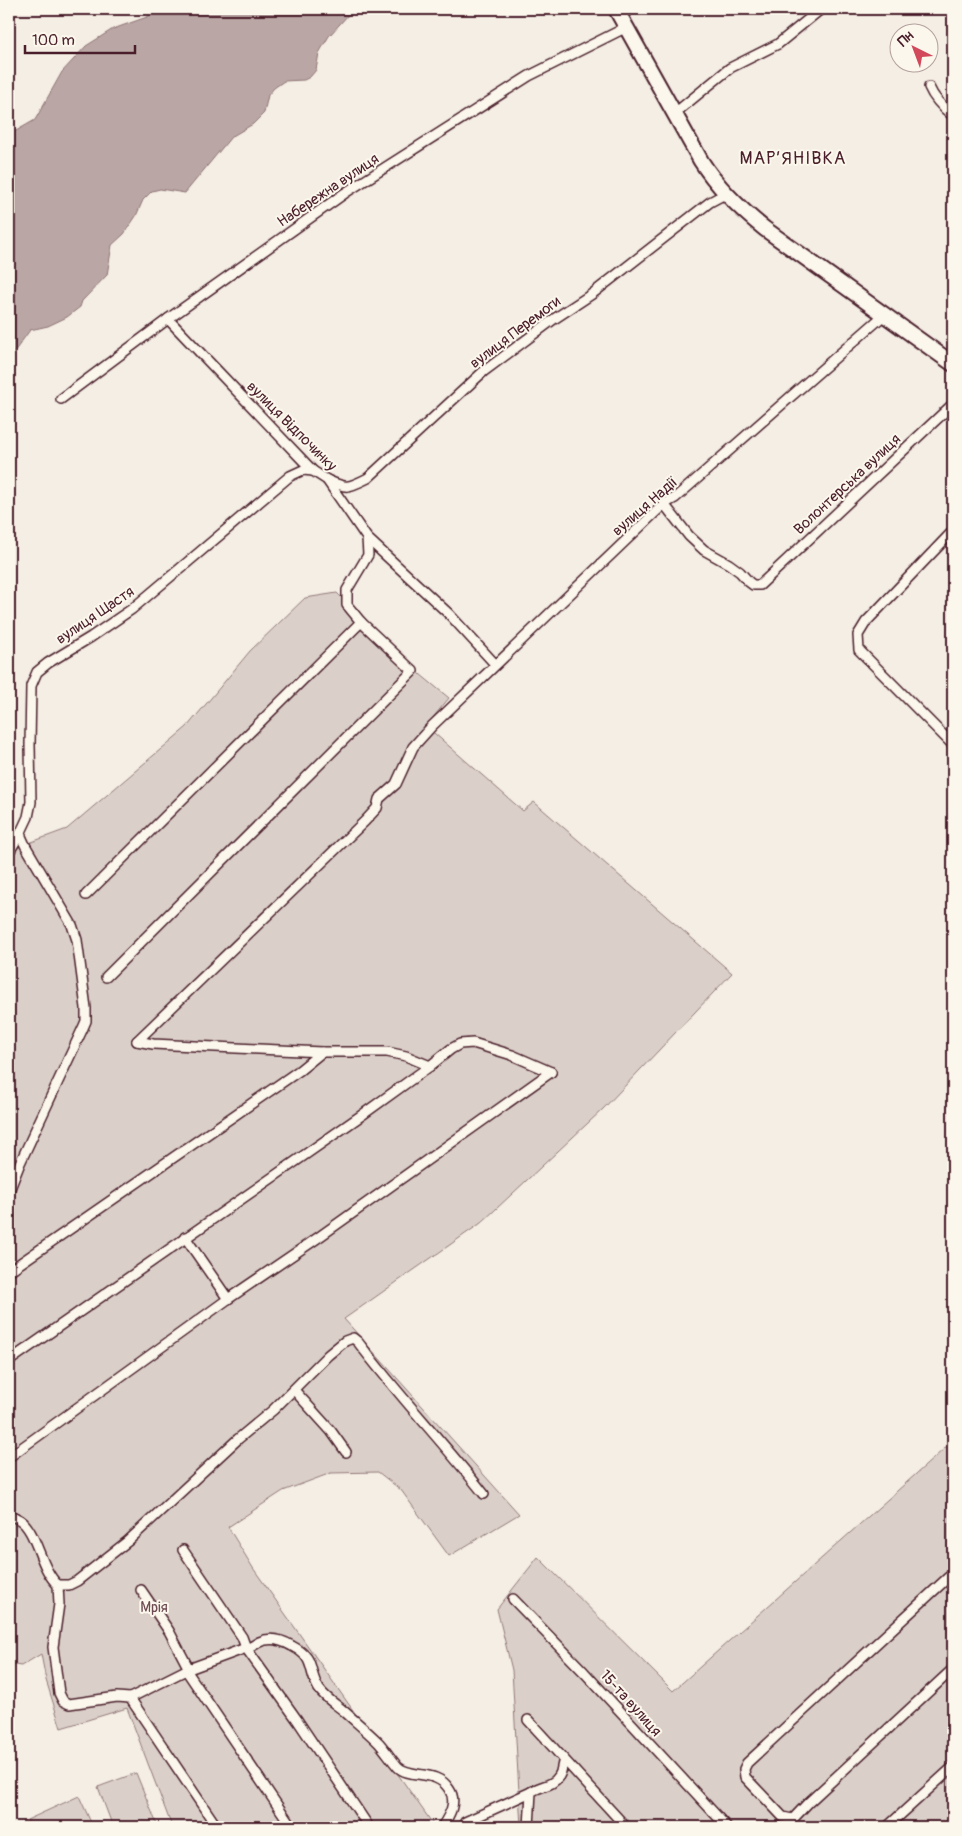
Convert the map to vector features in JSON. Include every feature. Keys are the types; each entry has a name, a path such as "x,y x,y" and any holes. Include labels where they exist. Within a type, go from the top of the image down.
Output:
{"main road":[{"path":"616,9 708,172 725,194 765,229 953,364"}],"street":[{"path":"675,112 730,68 778,44 821,9"},
{"name":"Набережна вулиця","path":"61,399 168,319 353,187 529,76 626,27"},
{"path":"929,87 938,102 953,116"},
{"name":"вулиця Перемоги","path":"327,480 343,487 354,485 368,478 483,372 554,319 592,294 710,202 725,194"},
{"name":"вулиця Надії","path":"322,1052 137,1042 365,821 377,808 379,799 396,784 414,747 432,726 495,664 664,504 676,498 884,315"},
{"name":"вулиця Відпочинку","path":"168,319 313,471 327,480 367,538 449,614 495,664"},
{"name":"Волонтерська вулиця","path":"664,504 689,536 704,550 729,564 753,585 760,585 953,404"},
{"name":"вулиця Щастя","path":"9,852 28,817 31,802 31,686 37,672 48,662 91,637 132,609 290,476 303,470 313,471"},
{"path":"953,531 866,622 858,635 859,650 953,745"},
{"path":"106,977 413,672 361,622 347,605 347,590 368,555 367,538"},
{"path":"86,896 361,622"},
{"path":"9,1191 20,1163 86,1021 77,940 72,925 20,834"},
{"path":"9,1361 460,1044 473,1043 512,1055 550,1072 319,1237 228,1299 9,1457"},
{"path":"9,1271 300,1070 322,1052 387,1052 406,1056 430,1066"},
{"path":"185,1238 228,1299"},
{"path":"9,1515 22,1520 31,1534 50,1578 58,1585 69,1585 77,1581 128,1541 294,1390 328,1355 345,1341 353,1338 484,1494"},
{"path":"294,1390 331,1431 346,1452"},
{"path":"183,1550 242,1637 246,1648 370,1827"},
{"path":"953,1573 747,1763 744,1769 745,1777 783,1817 793,1823 838,1774 953,1669"},
{"path":"58,1585 59,1604 53,1647 59,1693 63,1701 69,1704 117,1697 130,1698 187,1670 246,1648 251,1648 263,1640 282,1641 293,1646 309,1659 320,1689 327,1698 378,1743 402,1770 437,1778 449,1787 453,1802 452,1810 442,1827"},
{"path":"141,1590 174,1639 187,1670 292,1827"},
{"name":"15-та вулиця","path":"513,1599 584,1672 727,1827"},
{"path":"130,1698 217,1827"},
{"path":"528,1720 626,1827"},
{"path":"463,1827 465,1822 548,1786 560,1775 564,1760"},
{"path":"887,1827 953,1767"},
{"path":"529,1827 531,1792"}],"green space":[{"name":"Мрія","path":"337,593 415,670 449,698 426,726 523,811 534,802 732,973 603,1109 481,1223 344,1319 519,1514 449,1556 401,1490 378,1472 331,1473 283,1491 228,1527 253,1568 435,1827 172,1827 127,1708 61,1728 46,1680 41,1654 21,1666 9,1664 9,1202 87,1028 74,923 29,843 67,829 187,727 250,651 305,598"},
{"path":"19,842 69,926 79,972 83,1018 9,1182 9,857"},
{"path":"953,1441 953,1827 521,1827 512,1670 497,1609 538,1557 673,1691"},
{"path":"136,1773 158,1827 113,1827 98,1787"},
{"path":"79,1796 93,1827 31,1827 27,1820"}],"shaded area":[{"path":"159,9 360,9 349,14 329,36 319,53 316,70 310,77 304,80 284,81 274,88 268,95 264,113 253,124 231,137 185,193 160,189 152,191 143,200 136,216 124,234 112,245 107,275 82,301 80,307 67,317 48,326 30,330 9,359 9,135 35,120 62,72 86,46 113,29 147,17"}],"district":[{"name":"МАР’ЯНІВКА","path":"793,158"}]}
